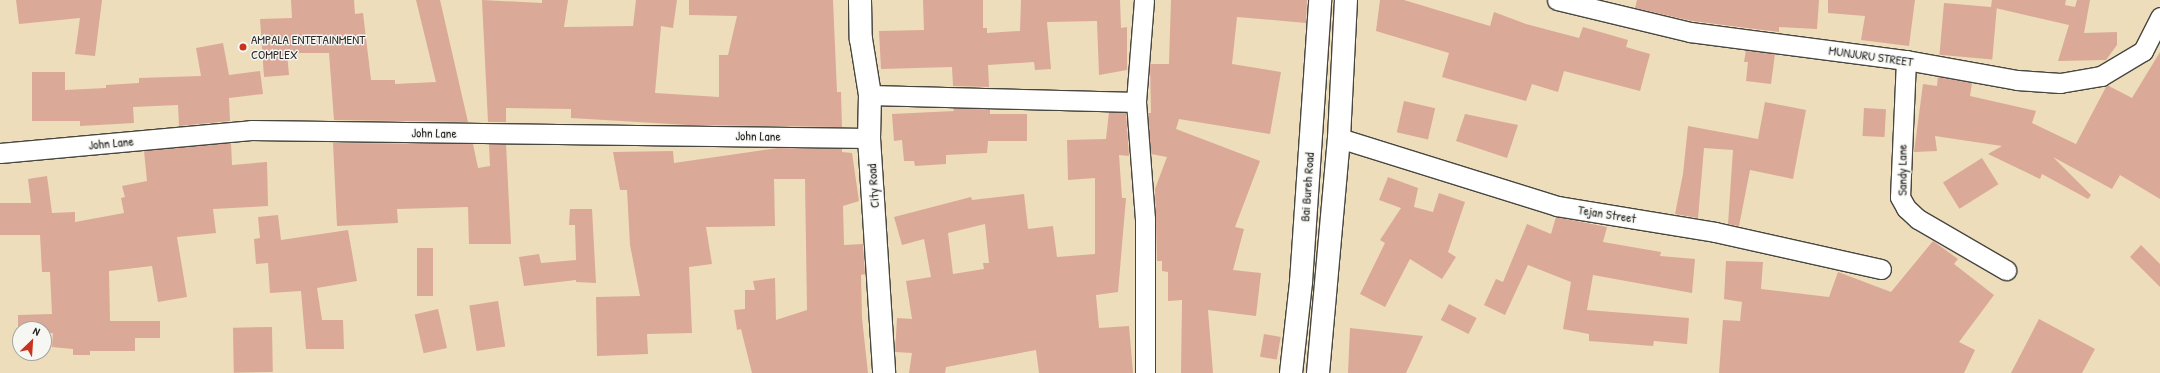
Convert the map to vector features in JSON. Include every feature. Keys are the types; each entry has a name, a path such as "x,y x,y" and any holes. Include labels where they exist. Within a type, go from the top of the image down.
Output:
{"main road":[{"name":"City Road","path":"860,0 861,38 870,95 869,138 884,373"},
{"name":"Bai Bureh Road","path":"1291,373 1301,282 1320,0"},
{"name":"Bai Bureh Road","path":"1318,373 1339,138 1346,0"}],"street":[{"path":"1144,0 1136,102 1145,219 1145,373"},
{"name":"MUNJURU STREET","path":"1557,0 1690,32 1906,60 2017,80 2060,83 2101,76 2143,51 2156,37 2160,17"},
{"name":"Sandy Lane","path":"1906,60 1900,197 1906,208 1918,219 2006,270"},
{"path":"870,95 1136,102"},
{"name":"John Lane","path":"0,153 251,130 869,138"},
{"name":"Tejan Street","path":"1339,138 1558,206 1715,232 1881,269"}],"building":[{"path":"16,0 102,0 95,56 75,54 80,18 19,24"},
{"path":"291,0 354,0 355,14 363,13 371,80 395,80 395,84 436,82 416,0 440,0 468,122 334,120 329,53 287,53 289,75 264,77 260,19 292,18"},
{"path":"482,0 542,3 542,0 568,0 564,27 633,26 636,0 677,0 673,28 661,26 655,93 719,97 719,55 728,55 737,16 689,15 689,0 833,0 837,92 841,92 842,127 688,125 571,118 571,109 506,108 506,122 488,122"},
{"path":"923,0 983,0 983,28 987,28 987,33 1020,31 1021,0 1120,0 1121,28 1127,27 1127,70 1099,75 1097,21 1047,22 1051,69 1035,70 1034,62 988,65 989,87 953,86 952,67 881,69 879,31 924,30"},
{"path":"1171,0 1307,0 1306,23 1237,17 1232,64 1281,72 1270,134 1179,119 1176,129 1260,161 1235,227 1244,229 1233,270 1261,273 1256,316 1208,310 1213,373 1181,373 1182,300 1168,301 1168,272 1162,271 1162,261 1157,261 1155,189 1167,157 1151,154 1148,113 1151,113 1150,64 1169,64"},
{"path":"1380,0 1404,0 1490,26 1494,12 1526,24 1579,38 1583,27 1628,40 1626,47 1650,54 1640,91 1564,71 1558,92 1532,84 1526,101 1442,77 1449,53 1376,31"},
{"path":"1637,0 1819,0 1817,29 1779,27 1779,32 1692,21 1635,8"},
{"path":"1828,0 1915,0 1909,46 1861,40 1865,16 1828,13"},
{"path":"1992,0 2066,0 2065,5 2075,7 2077,0 2090,0 2084,33 2117,32 2117,45 2106,60 2058,61 2069,25 1991,7"},
{"path":"1944,3 1997,8 1992,59 1939,55"},
{"path":"223,43 229,75 260,71 263,94 229,98 230,121 179,126 178,105 133,107 134,123 80,126 80,121 32,121 32,72 65,72 65,90 106,88 106,85 139,83 139,78 201,76 196,48"},
{"path":"1746,50 1775,54 1771,84 1746,81 1748,62 1744,62"},
{"path":"2160,52 2160,199 2120,175 2112,189 2053,157 2091,195 2088,199 2042,174 2040,179 1988,154 2002,146 1935,136 1937,151 1914,152 1923,84 1937,86 1938,77 1972,83 1970,96 2036,111 2032,123 2076,144 2107,85 2132,98"},
{"path":"1404,101 1435,108 1428,139 1397,132"},
{"path":"1765,102 1806,110 1793,179 1750,170 1739,226 1728,224 1733,150 1704,148 1698,218 1675,214 1683,174 1688,126 1758,139"},
{"path":"953,108 990,109 990,114 1027,114 1027,141 988,141 987,153 946,155 946,164 915,166 914,161 904,161 902,140 894,141 892,114 954,111"},
{"path":"1864,108 1886,109 1885,137 1863,136"},
{"path":"1109,112 1126,113 1129,156 1119,155 1122,198 1126,198 1118,292 1096,295 1099,328 1129,326 1133,373 1039,373 1036,350 946,367 945,373 909,373 912,353 895,352 897,318 912,319 906,281 931,277 924,239 902,245 894,217 971,197 972,200 1024,194 1028,229 1053,226 1057,257 1095,254 1095,178 1068,180 1067,140 1106,139","holes":["985,224 989,263 983,263 984,269 953,274 948,233"]},
{"path":"1465,114 1518,125 1507,158 1456,141"},
{"path":"231,143 232,165 267,162 268,206 213,209 216,233 177,237 187,297 158,302 152,266 109,271 110,321 160,321 160,338 135,338 135,351 90,351 90,355 73,355 73,349 52,347 52,321 18,321 18,315 52,314 50,272 42,272 40,235 0,235 0,203 31,203 28,179 47,176 52,213 75,212 75,222 124,213 121,198 125,197 122,186 147,181 144,151"},
{"path":"333,143 473,144 478,168 490,166 489,144 506,144 511,244 469,244 468,207 397,209 398,223 337,226"},
{"path":"778,148 842,149 842,152 852,153 859,201 843,206 844,245 863,244 865,274 861,275 862,318 868,373 752,373 741,329 737,330 734,310 745,309 745,290 755,290 753,281 775,278 776,320 807,310 805,179 774,179 775,226 706,227 712,264 689,267 692,333 647,334 648,354 597,356 596,297 640,296 630,245 627,190 620,190 613,152 673,151 674,163"},
{"path":"1982,158 1998,184 1959,209 1943,182"},
{"path":"1388,177 1418,188 1414,207 1433,212 1439,193 1465,202 1448,252 1456,257 1442,279 1410,259 1385,307 1360,294 1385,243 1380,240 1401,208 1379,200"},
{"path":"570,209 592,209 596,283 576,282 576,280 524,286 519,257 539,254 541,263 576,260 575,225 569,225"},
{"path":"278,215 281,240 348,230 357,281 317,288 322,320 343,320 344,349 306,349 301,291 270,293 268,263 256,264 254,239 260,238 258,217"},
{"path":"1556,217 1607,227 1603,242 1661,252 1660,256 1695,259 1692,293 1593,275 1587,310 1689,318 1687,344 1654,341 1653,346 1589,341 1589,334 1563,329 1571,282 1528,265 1505,315 1484,305 1496,279 1503,282 1527,224 1551,234"},
{"path":"1933,241 1958,259 1954,264 1994,295 1959,342 1975,350 1964,373 1719,373 1723,320 1740,321 1742,302 1724,299 1726,261 1763,262 1761,289 1829,297 1838,272 1891,292"},
{"path":"2141,245 2160,264 2160,287 2130,257"},
{"path":"417,248 433,248 433,296 417,296"},
{"path":"498,301 505,346 477,351 469,306"},
{"path":"1449,304 1477,318 1468,334 1441,320"},
{"path":"438,309 447,348 424,353 415,314"},
{"path":"2039,319 2095,349 2082,373 2011,373"},
{"path":"272,327 273,372 234,373 233,328"},
{"path":"1350,328 1423,336 1406,373 1348,373"},
{"path":"1264,334 1281,337 1277,360 1260,357"}],"place":[{"name":"AMPALA ENTETAINMENT COMPLEX","path":"243,47"}]}
